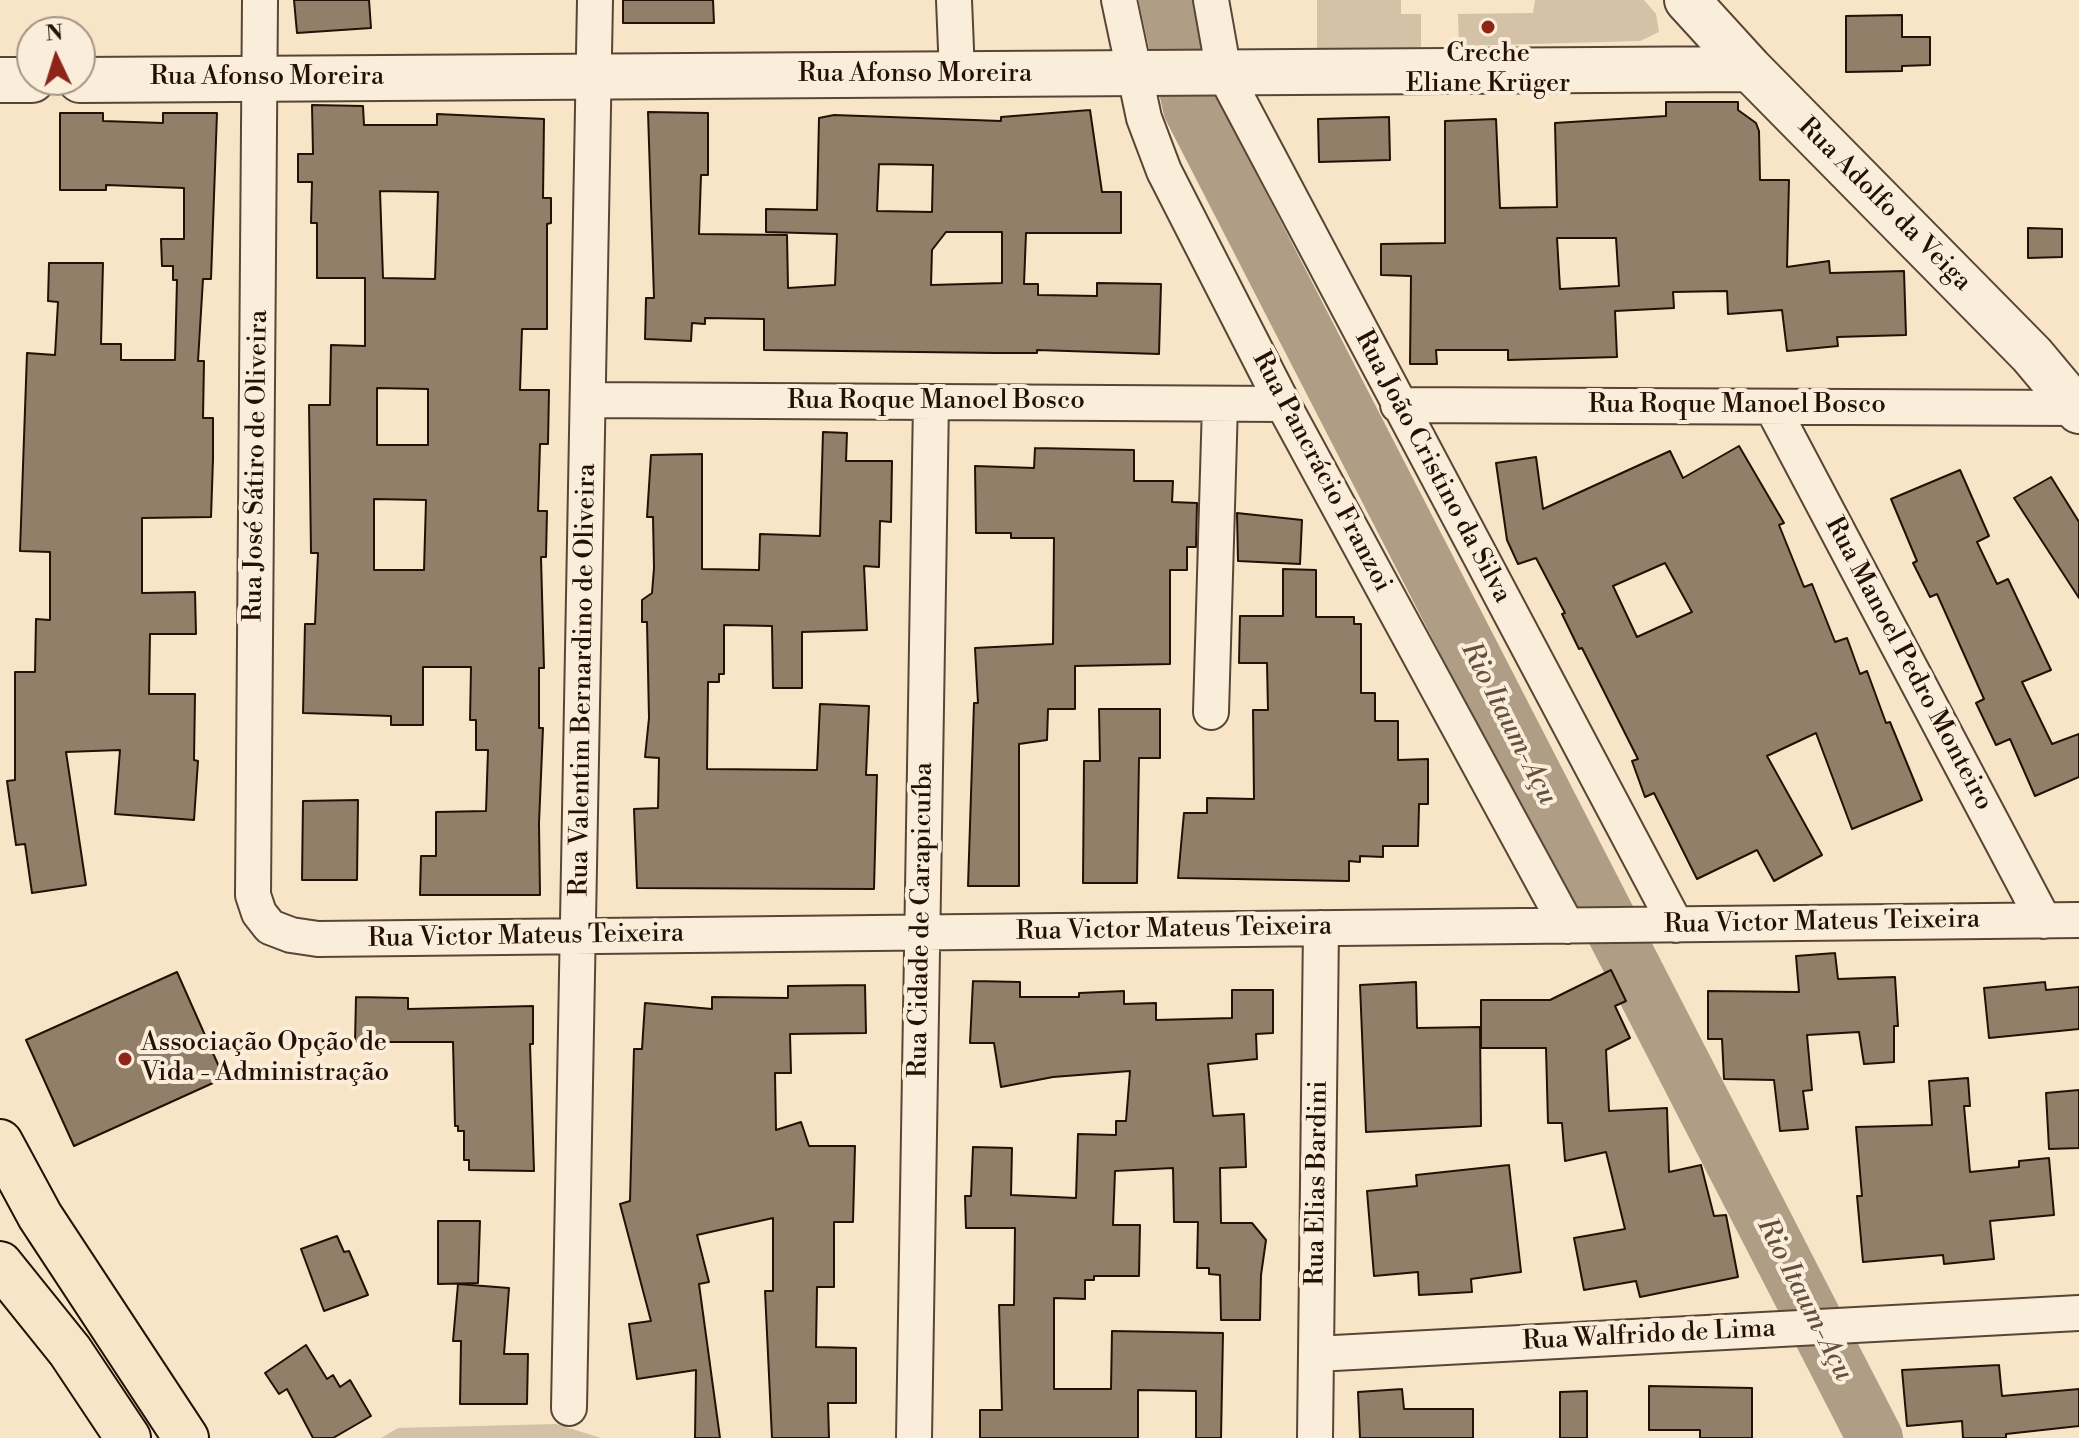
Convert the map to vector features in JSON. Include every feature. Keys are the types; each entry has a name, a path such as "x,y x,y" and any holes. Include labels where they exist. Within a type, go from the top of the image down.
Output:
{"main road":[{"path":"0,1142 40,1216 186,1438"},
{"path":"0,1264 70,1351 128,1438"}],"street":[{"name":"Rua José Sátiro de Oliveira","path":"260,0 253,895 259,913 270,927"},
{"name":"Rua Valentim Bernardino de Oliveira","path":"569,1408 596,76 595,0"},
{"path":"954,0 957,74"},
{"name":"Rua Pancrácio Franzoi","path":"1119,0 1146,73 1144,118 1164,171 1283,404 1579,926"},
{"name":"Rua João Cristino da Silva","path":"1211,0 1214,72 1398,405 1676,925"},
{"name":"Rua Adolfo da Veiga","path":"1687,0 1750,69 2032,355 2078,410"},
{"name":"Rua Afonso Moreira","path":"96,80 1750,69"},
{"name":"Rua Roque Manoel Bosco","path":"589,400 1283,404"},
{"name":"Rua Cidade de Carapicuíba","path":"914,1438 931,402"},
{"path":"1211,712 1220,404"},
{"name":"Rua Roque Manoel Bosco","path":"1398,405 2078,410"},
{"name":"Rua Manoel Pedro Monteiro","path":"1772,407 2044,921"},
{"name":"Rua Victor Mateus Teixeira","path":"270,927 291,935 318,939 2079,920"},
{"name":"Rua Elias Bardini","path":"1315,1438 1321,928"},
{"name":"Rua Walfrido de Lima","path":"1316,1354 2079,1313"}],"shaded area":[{"path":"1317,0 1401,0 1401,14 1421,14 1421,48 1317,50"},
{"path":"1535,0 1644,0 1656,14 1659,32 1640,41 1459,46 1458,14 1533,13"},
{"path":"556,1424 601,1438 381,1438 398,1428"}],"building":[{"path":"294,0 369,0 371,28 297,33"},
{"path":"623,0 713,0 714,23 623,23"},
{"path":"1902,15 1902,37 1930,37 1930,65 1902,66 1902,71 1846,72 1846,16"},
{"path":"1666,102 1738,102 1738,110 1756,123 1759,131 1760,180 1789,180 1787,267 1829,261 1830,273 1904,271 1906,335 1837,337 1838,346 1787,351 1782,310 1728,314 1727,291 1673,292 1674,308 1615,311 1617,357 1508,360 1508,350 1436,350 1437,364 1410,364 1411,276 1381,275 1381,244 1445,243 1445,121 1496,119 1500,208 1557,207 1555,123 1666,116","holes":["1557,238 1616,238 1619,286 1560,289"]},
{"path":"312,105 363,106 364,125 437,125 437,114 544,119 543,198 551,198 551,223 547,224 547,329 522,329 520,390 549,390 548,444 540,444 538,511 547,511 546,557 541,557 544,668 539,668 539,728 543,728 540,895 420,895 421,856 436,856 436,812 486,811 488,750 476,750 476,720 470,720 471,667 423,667 423,725 391,725 391,716 303,713 305,624 315,624 318,553 311,553 309,405 330,405 331,345 365,346 365,278 317,278 317,223 311,223 312,182 298,182 298,154 313,154","holes":["380,191 438,192 435,279 383,278","377,388 428,389 428,445 377,445","374,499 426,500 424,570 374,570"]},
{"path":"1090,110 1102,192 1121,192 1121,233 1026,233 1024,284 1038,284 1038,295 1097,296 1097,283 1161,284 1159,354 1037,350 1037,353 996,353 764,350 764,319 705,318 705,324 692,323 691,341 645,339 646,298 654,298 648,112 708,113 708,175 701,175 699,234 787,235 788,288 835,285 837,234 766,232 766,209 817,210 819,118 834,115 1001,121 1001,117","holes":["879,164 933,165 932,212 877,211","946,232 1002,232 1002,283 931,285 932,250"]},
{"path":"60,113 103,113 103,121 163,123 163,113 217,113 211,279 203,279 198,361 204,361 203,418 213,418 211,517 142,518 142,593 195,592 196,634 150,634 149,694 195,694 194,760 198,761 194,820 115,814 120,750 66,752 86,885 32,893 25,844 16,845 7,781 15,780 15,672 35,672 36,619 50,620 50,552 20,551 27,353 55,355 58,302 48,301 49,263 103,263 101,344 121,344 121,360 175,360 177,280 173,280 173,266 162,266 161,239 184,239 184,188 106,185 106,190 60,190"},
{"path":"1389,117 1390,160 1319,162 1318,119"},
{"path":"2028,228 2062,229 2062,257 2028,258"},
{"path":"823,432 847,433 846,461 892,461 891,522 880,521 879,567 864,566 867,630 802,632 802,688 773,688 772,626 724,625 724,674 719,674 719,682 708,682 707,769 817,770 820,704 869,706 866,775 877,775 874,889 637,888 634,809 658,808 659,758 645,757 649,718 647,622 642,622 642,600 652,593 654,568 653,517 647,517 651,455 702,454 702,569 759,570 760,534 820,536"},
{"path":"1739,446 1784,523 1779,525 1804,587 1812,584 1835,642 1847,638 1860,674 1867,671 1886,723 1890,722 1922,800 1852,829 1816,733 1767,756 1822,855 1774,881 1757,850 1697,879 1654,793 1645,797 1632,761 1638,759 1582,648 1579,649 1562,614 1565,613 1536,558 1518,564 1507,540 1496,463 1536,457 1543,509 1670,451 1683,478","holes":["1665,563 1692,612 1637,637 1613,586"]},
{"path":"1035,448 1134,450 1134,481 1173,481 1172,502 1197,503 1196,547 1187,547 1187,570 1170,570 1170,664 1075,666 1075,709 1048,709 1047,740 1019,744 1019,886 968,886 974,703 978,703 975,648 1053,644 1054,538 1011,538 1011,533 976,533 975,466 1034,468"},
{"path":"1960,470 1989,536 1977,542 1997,584 2008,579 2051,670 2022,682 2052,744 2079,734 2079,777 2035,796 2010,739 1996,745 1976,703 1984,699 1937,594 1930,597 1913,563 1917,561 1891,499"},
{"path":"2051,477 2079,522 2079,598 2014,498"},
{"path":"1237,513 1302,520 1300,564 1238,561"},
{"path":"1283,569 1316,570 1316,617 1354,617 1354,624 1361,624 1361,693 1375,693 1375,721 1398,721 1398,760 1428,759 1428,804 1419,804 1418,846 1383,846 1383,857 1360,856 1360,862 1349,861 1349,881 1178,878 1184,813 1207,813 1207,798 1254,799 1253,710 1268,710 1267,663 1239,663 1240,616 1283,616"},
{"path":"1099,709 1160,709 1160,758 1139,758 1137,883 1083,883 1084,761 1100,761"},
{"path":"358,800 357,880 302,880 303,801"},
{"path":"1835,953 1838,979 1895,977 1898,1026 1894,1026 1894,1062 1864,1064 1859,1032 1807,1035 1812,1090 1803,1091 1808,1129 1780,1131 1774,1080 1724,1079 1722,1039 1708,1039 1708,991 1799,992 1796,956"},
{"path":"1611,970 1626,1001 1615,1006 1630,1038 1606,1050 1609,1111 1667,1108 1669,1172 1701,1165 1714,1216 1726,1215 1738,1277 1640,1297 1636,1281 1584,1290 1574,1238 1625,1229 1606,1152 1565,1161 1562,1123 1548,1123 1546,1048 1481,1048 1481,1000 1550,1000"},
{"name":"Associação Opção de Vida - Administração","path":"177,972 224,1078 74,1146 26,1040"},
{"path":"973,981 1020,982 1020,997 1079,997 1079,993 1124,991 1124,1004 1156,1003 1156,1020 1232,1018 1232,990 1273,990 1273,1033 1256,1034 1257,1059 1208,1064 1213,1116 1244,1114 1246,1167 1220,1168 1221,1223 1252,1223 1266,1240 1260,1320 1221,1320 1220,1275 1209,1274 1209,1268 1197,1268 1198,1222 1174,1222 1173,1168 1115,1171 1113,1225 1140,1225 1139,1276 1094,1276 1094,1280 1085,1280 1085,1299 1054,1298 1054,1389 1111,1389 1112,1331 1223,1333 1221,1438 1196,1438 1196,1391 1138,1390 1138,1438 980,1438 980,1410 1002,1410 999,1305 1014,1305 1015,1228 966,1228 965,1196 971,1196 973,1147 1012,1148 1011,1195 1076,1198 1078,1134 1116,1135 1116,1121 1126,1121 1130,1071 1053,1077 1001,1087 994,1043 970,1043"},
{"path":"1416,982 1417,1028 1480,1027 1481,1126 1366,1132 1360,985"},
{"path":"2045,982 2046,990 2079,987 2079,1029 1989,1038 1984,988"},
{"path":"865,985 866,1033 790,1034 791,1073 775,1073 776,1130 801,1122 809,1146 855,1146 853,1222 834,1222 834,1287 817,1287 816,1347 856,1348 856,1403 828,1403 829,1438 772,1438 765,1291 773,1291 773,1218 697,1235 709,1282 699,1284 720,1438 695,1438 696,1370 637,1379 629,1324 651,1321 620,1204 630,1201 634,1049 642,1049 645,1003 712,1009 712,997 788,998 788,986"},
{"path":"356,997 408,998 408,1009 533,1006 533,1044 530,1044 534,1171 469,1170 469,1160 464,1160 464,1131 458,1131 458,1126 455,1126 453,1042 355,1042"},
{"path":"1968,1078 1970,1106 1964,1106 1970,1172 2019,1167 2019,1161 2049,1158 2054,1215 1990,1221 1994,1259 1944,1264 1943,1255 1863,1262 1857,1196 1862,1196 1856,1127 1932,1125 1929,1081"},
{"path":"2079,1090 2079,1148 2049,1149 2046,1093"},
{"path":"1509,1165 1521,1272 1471,1279 1472,1292 1419,1295 1418,1272 1374,1276 1367,1191 1417,1186 1416,1175"},
{"path":"438,1221 480,1221 478,1283 438,1284"},
{"path":"337,1236 344,1252 349,1251 368,1295 324,1311 301,1249"},
{"path":"458,1284 509,1288 504,1354 528,1354 527,1404 460,1404 461,1341 453,1341"},
{"path":"306,1345 327,1379 333,1375 340,1387 350,1380 371,1416 333,1438 313,1438 287,1389 279,1394 265,1373"},
{"path":"1999,1365 2002,1396 2079,1389 2079,1426 2006,1434 2006,1438 1963,1438 1962,1421 1907,1426 1902,1370"},
{"path":"1649,1386 1752,1388 1752,1438 1700,1438 1700,1430 1649,1430"},
{"path":"1402,1389 1404,1409 1473,1409 1473,1438 1360,1438 1358,1392"},
{"path":"1587,1391 1587,1438 1560,1438 1560,1392"}],"waterway":[{"name":"Rio Itaum-Açu","path":"1167,0 1191,108 1875,1438"}],"place":[{"name":"Creche Eliane Krüger","path":"1488,27"},
{"name":"Associação Opção de Vida - Administração","path":"125,1059"}]}
